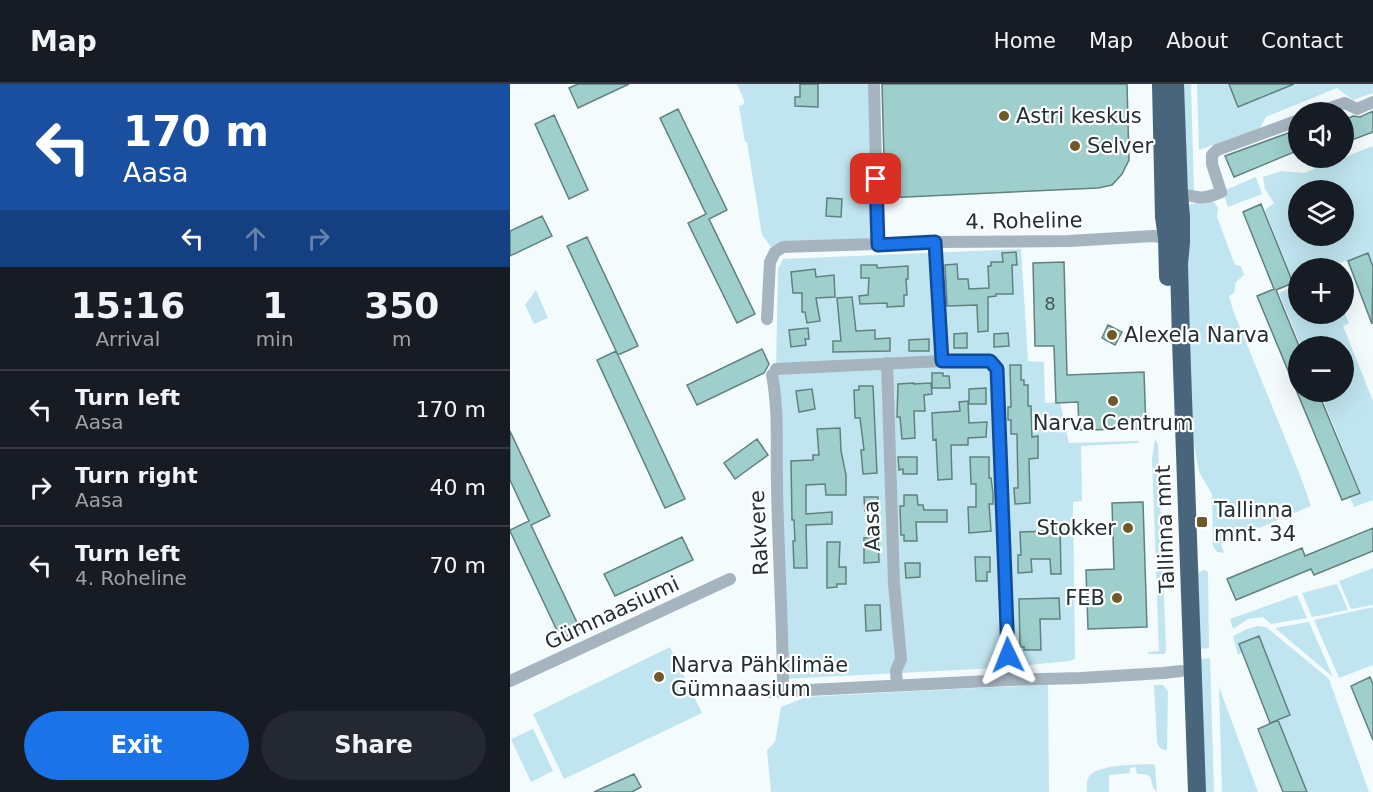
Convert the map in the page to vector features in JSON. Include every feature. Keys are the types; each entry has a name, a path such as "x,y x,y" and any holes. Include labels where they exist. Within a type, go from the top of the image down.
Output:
{"highway":[{"name":"Tallinna mnt","path":"1161,84 1164,217 1174,240 1179,264 1197,792"},
{"name":"Tallinna mnt","path":"1175,84 1181,217 1174,240 1185,792"}],"street":[{"path":"874,84 878,245"},
{"path":"1354,108 1357,109 1373,102"},
{"path":"1179,193 1196,198 1209,197 1221,192 1212,164 1212,155 1217,150 1288,124"},
{"name":"4. Roheline","path":"767,319 770,262 775,252 783,247 1087,240 1153,236 1174,240"},
{"path":"935,242 942,361"},
{"path":"887,363 990,361 997,369 1009,680"},
{"name":"Rakvere","path":"783,690 774,372 887,363"},
{"name":"Aasa","path":"887,363 894,584 901,658 896,671 897,685"},
{"name":"Gümnaasiumi","path":"510,681 730,579"},
{"path":"768,692 1163,674 1181,671"}],"shaded area":[{"path":"737,84 872,84 878,245 775,252 762,235 739,106 744,104 744,100"},
{"path":"1181,84 1191,84 1194,191 1188,191"},
{"path":"1197,84 1373,84 1373,93 1353,100 1337,88 1303,102 1288,102 1288,108 1266,117 1260,128 1199,150"},
{"path":"1373,146 1373,267 1367,253 1354,258 1288,258 1288,268 1265,210 1274,203 1265,189 1263,177 1281,171 1304,173 1317,168 1354,168 1354,153"},
{"path":"1256,177 1262,194 1228,207 1223,191"},
{"path":"1214,202 1218,208 1217,217 1235,265 1241,266 1244,275 1236,282 1234,293 1229,296 1233,310 1311,506 1221,544 1224,553 1217,552 1213,546 1212,494 1199,472 1193,439 1185,209 1191,204"},
{"path":"1021,249 1028,361 1044,362 1045,403 1060,402 1069,443 1138,441 1139,443 1081,446 1082,501 1073,502 1075,659 998,668 783,679 776,369 778,269 783,259"},
{"path":"1288,289 1288,315 1279,293"},
{"path":"536,290 548,318 534,324 525,305"},
{"path":"1292,324 1347,324 1343,326 1347,336 1297,336"},
{"path":"1354,354 1373,401 1373,500 1354,507 1350,497 1361,493 1324,402 1354,402"},
{"path":"1155,439 1158,444 1165,654 1148,654 1148,652 1159,651 1152,459"},
{"path":"1373,568 1373,605 1351,609 1339,581"},
{"path":"1203,570 1208,573 1209,648 1200,649 1198,573"},
{"path":"1337,584 1348,610 1312,617 1302,593"},
{"path":"1297,595 1307,618 1271,624 1263,617 1248,619 1233,629 1230,619"},
{"path":"1373,607 1373,665 1339,678 1314,620"},
{"path":"1309,622 1333,677 1275,628"},
{"path":"1257,626 1266,627 1329,679 1369,792 1307,792 1278,721 1290,715 1239,644 1242,652 1238,655 1233,636"},
{"path":"670,647 702,713 564,779 533,714"},
{"path":"1210,658 1214,792 1204,792 1200,659"},
{"path":"1048,685 1049,792 771,792 767,750 775,742 781,707 806,697"},
{"path":"1154,685 1163,685 1168,691 1167,750 1160,748 1157,742"},
{"path":"1219,687 1258,792 1222,792"},
{"path":"533,729 553,771 531,782 511,739"},
{"path":"1155,765 1157,792 1150,777 1137,774 1135,767 1130,768 1130,773 1109,775 1109,792 1087,792 1088,778 1092,773 1116,766"}],"building":[{"path":"578,84 629,84 578,108 569,88"},
{"path":"800,84 818,84 818,107 795,106 795,97 800,97"},
{"name":"Astri keskus","path":"882,84 1127,84 1129,160 1122,174 1112,185 1098,188 885,198"},
{"path":"1229,84 1294,84 1238,107"},
{"path":"678,109 727,210 709,219 755,314 737,323 688,223 706,214 660,118"},
{"path":"1373,111 1373,132 1354,139 1354,116 1360,117"},
{"path":"554,115 588,190 569,199 535,124"},
{"path":"1288,133 1288,155 1234,177 1225,156"},
{"path":"827,198 842,199 841,217 826,216"},
{"path":"1261,204 1288,271 1288,285 1276,290 1288,324 1295,336 1288,336 1288,370 1257,296 1274,289 1243,212"},
{"path":"542,216 552,236 510,256 510,231"},
{"path":"587,237 638,346 618,355 567,246"},
{"path":"1016,252 1017,265 1012,265 1013,294 996,294 996,296 988,297 988,331 978,332 977,305 947,306 945,265 957,264 958,279 968,279 969,289 989,288 988,266 991,266 991,262 1003,262 1002,253"},
{"path":"1368,253 1373,267 1372,324 1354,277 1354,259"},
{"path":"1064,262 1067,375 1144,372 1146,429 1079,430 1078,402 1056,403 1054,346 1035,346 1033,263"},
{"path":"861,265 877,265 877,268 908,266 907,295 904,295 904,306 887,307 887,303 860,304 859,296 868,295 869,278 861,278"},
{"path":"815,269 816,277 834,275 835,297 816,298 820,321 807,323 805,312 802,312 802,293 793,293 791,272"},
{"path":"852,297 856,331 875,330 875,339 890,338 890,351 833,352 833,341 841,341 837,298"},
{"name":"Alexela Narva","path":"1108,325 1122,332 1115,345 1102,338"},
{"path":"808,328 809,339 805,339 806,345 791,347 789,330"},
{"path":"967,333 967,348 954,348 954,334"},
{"path":"1008,333 1009,346 994,347 994,334"},
{"path":"929,339 929,351 909,351 909,340"},
{"path":"762,349 769,364 764,373 697,405 687,385"},
{"path":"616,351 685,499 665,508 597,360"},
{"path":"1010,365 1021,365 1021,380 1024,380 1024,385 1028,385 1032,437 1038,436 1038,458 1029,459 1030,503 1015,504 1014,488 1018,488 1017,434 1011,434 1011,420 1008,420 1008,407 1011,407"},
{"path":"932,373 943,373 943,376 949,376 950,388 932,388"},
{"path":"931,383 932,394 924,395 925,411 914,411 915,438 902,439 900,417 897,417 898,384"},
{"path":"859,386 873,386 877,473 863,474 861,450 864,450 860,418 855,418 854,390 859,390"},
{"path":"986,388 986,404 969,404 969,389"},
{"path":"812,389 815,409 799,412 796,391"},
{"path":"968,401 969,423 987,422 986,437 968,438 968,445 951,445 952,479 938,480 932,413 960,411 959,402"},
{"path":"1301,402 1322,402 1360,493 1342,500"},
{"path":"840,428 846,495 826,495 825,484 806,485 806,514 832,512 832,524 806,525 807,568 794,568 791,461 813,460 813,455 819,455 817,429"},
{"path":"510,431 550,516 531,525 580,629 561,639 510,531 529,521 510,480"},
{"path":"757,439 768,455 735,479 724,463"},
{"path":"898,457 917,457 917,474 903,474 903,469 899,470"},
{"path":"970,457 989,457 989,478 991,478 993,493 993,504 989,504 991,531 969,533 968,507 976,507 976,484 971,484"},
{"path":"904,495 917,495 918,505 923,505 924,510 947,510 947,522 916,522 917,541 904,541 904,535 901,535 900,506 904,506"},
{"path":"864,497 878,497 878,511 865,511"},
{"name":"FEB","path":"1143,502 1147,627 1088,629 1086,570 1114,569 1112,503"},
{"path":"1049,524 1060,524 1061,574 1051,574 1050,559 1031,559 1032,572 1018,573 1018,555 1021,555 1020,532 1049,531"},
{"path":"1373,528 1373,551 1314,575 1311,569 1236,600 1227,579 1302,548 1305,556"},
{"path":"682,537 693,560 615,596 604,574"},
{"path":"878,537 879,562 864,563 864,538"},
{"path":"827,542 840,542 839,567 846,567 846,584 837,584 837,587 827,588"},
{"path":"975,557 990,557 990,572 987,572 987,581 976,581"},
{"path":"905,563 920,563 920,577 906,578"},
{"path":"1059,598 1060,619 1040,619 1041,650 1024,650 1024,647 1020,647 1019,599"},
{"path":"865,605 880,605 881,630 866,631"},
{"path":"1259,636 1290,715 1270,723 1239,644"},
{"path":"1370,677 1373,684 1373,740 1351,686"},
{"path":"1278,720 1307,792 1283,792 1258,729"},
{"path":"634,774 641,787 632,792 594,792"}],"place":[{"name":"Astri keskus","path":"1004,116"},
{"name":"Selver","path":"1075,146"},
{"name":"Alexela Narva","path":"1112,335"},
{"name":"Narva Centrum","path":"1113,401"},
{"name":"Tallinna mnt. 34","path":"1202,522"},
{"name":"Stokker","path":"1128,528"},
{"name":"FEB","path":"1117,598"},
{"name":"Narva Pähklimäe Gümnaasium","path":"659,677"}],"route":[{"path":"876,179 878,245 935,242 942,361 990,361 997,369 1008,655"}]}
